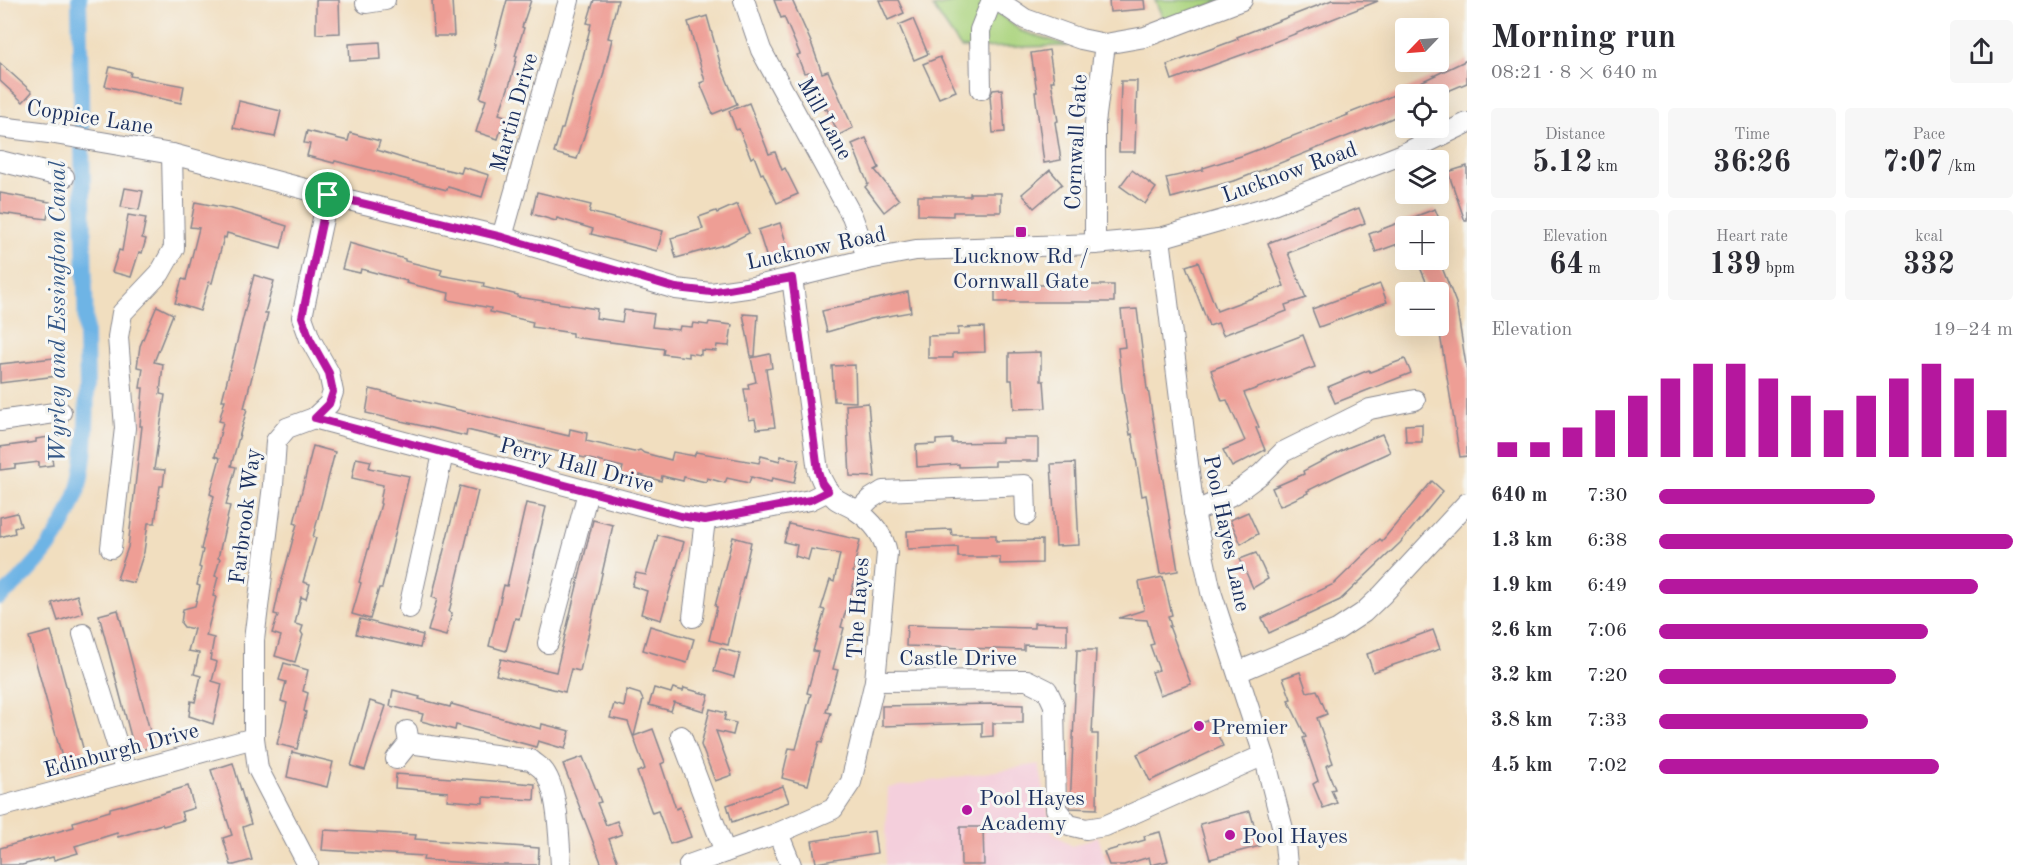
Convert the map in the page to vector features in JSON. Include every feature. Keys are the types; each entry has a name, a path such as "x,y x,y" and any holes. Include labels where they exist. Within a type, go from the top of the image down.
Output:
{"street":[{"name":"Martin Drive","path":"502,237 569,0"},
{"name":"Mill Lane","path":"744,0 761,50 852,216 868,259"},
{"path":"981,89 980,30 994,0 1025,19 1081,39 1106,44 1145,37 1242,0"},
{"name":"Cornwall Gate","path":"1095,244 1095,123 1106,44"},
{"name":"Lucknow Road","path":"172,154 502,237 676,288 711,292 792,278 916,250 1095,244 1160,238 1268,207 1403,154 1467,123"},
{"name":"Coppice Lane","path":"0,127 172,154"},
{"path":"111,548 124,428 118,337 122,313 160,273 174,248 172,154"},
{"path":"0,161 64,177"},
{"path":"315,418 329,404 333,392 329,373 310,339 302,317 328,195"},
{"name":"Pool Hayes Lane","path":"1160,238 1194,512 1211,592 1264,755 1284,833 1287,865"},
{"path":"792,278 818,471 828,491"},
{"path":"1194,512 1234,494 1261,474 1283,452 1370,409 1415,400"},
{"path":"0,421 61,412"},
{"name":"Perry Hall Drive","path":"315,418 442,454 705,520 810,500 828,491"},
{"name":"Farbrook Way","path":"254,738 254,640 273,485 276,441 287,428 315,418"},
{"path":"408,611 442,454"},
{"path":"858,511 870,499 883,491 1024,485 1026,515"},
{"name":"The Hayes","path":"689,865 778,833 833,809 851,782 875,681 887,553 885,540 858,511 836,499 828,491"},
{"path":"549,648 588,492"},
{"path":"1238,672 1337,630 1363,613 1466,509"},
{"path":"691,618 705,520"},
{"path":"83,634 126,773"},
{"name":"Castle Drive","path":"875,681 1027,680 1047,690 1054,705 1056,809 1069,825 1086,829 1105,826 1264,755"},
{"path":"682,731 725,852"},
{"path":"396,759 408,737 531,760 543,770 553,791 561,865"},
{"path":"254,738 258,769 308,865"},
{"name":"Edinburgh Drive","path":"0,807 254,738"},
{"path":"778,833 791,865"}],"shaded area":[{"name":"Pool Hayes Academy","path":"1039,764 1052,832 1072,846 1098,836 1107,865 885,865 888,788"}],"green space":[{"path":"964,0 981,0 1021,31 1069,46 961,48 933,7"},
{"path":"1155,0 1224,0 1164,21"}],"building":[{"path":"316,0 339,0 340,33 316,34"},
{"path":"432,0 452,0 454,36 434,36"},
{"path":"507,0 531,0 522,27 524,28 515,56 517,56 510,83 499,114 505,116 498,139 476,132 486,100 480,98 497,44 495,44"},
{"path":"594,0 618,0 608,38 612,39 603,76 577,159 554,153 583,57 591,24 587,23"},
{"path":"774,0 792,0 822,73 828,71 853,128 839,135 827,109 825,110 809,72 804,73 797,55 800,54"},
{"path":"879,0 898,0 904,13 888,20"},
{"path":"1109,0 1144,0 1145,9 1110,12"},
{"path":"1332,0 1378,1 1172,80 1167,65 1238,39 1237,37"},
{"path":"707,16 721,66 737,104 713,114 700,83 705,81 688,22"},
{"path":"913,19 928,54 914,60 899,25"},
{"path":"380,42 381,59 350,61 349,44"},
{"path":"1049,50 1054,81 1051,81 1058,121 1055,122 1061,160 1044,163 1031,53"},
{"path":"940,57 956,91 939,98 923,64"},
{"path":"1467,60 1467,83 1449,91 1449,84 1417,84 1442,72 1449,72 1449,69"},
{"path":"0,63 32,92 23,102 0,81"},
{"path":"110,67 131,72 130,76 184,86 181,103 105,86"},
{"path":"1121,81 1137,81 1135,152 1119,152"},
{"path":"1002,89 1005,132 993,133 990,96 993,90"},
{"path":"1395,94 1395,117 1237,180 1171,198 1166,178 1203,170 1203,168 1241,156"},
{"path":"239,101 281,111 275,137 233,128"},
{"path":"749,103 769,154 775,152 782,170 785,168 798,194 777,203 754,156 751,158 739,129 736,130 729,111"},
{"path":"307,131 348,141 350,133 380,141 377,150 418,163 461,173 463,167 489,175 482,197 335,161 334,163 307,156 310,144 304,143"},
{"path":"866,138 879,168 875,170 899,200 884,212 865,187 868,184 852,144"},
{"path":"1467,166 1467,221 1465,221 1449,172"},
{"path":"1050,170 1062,184 1034,208 1022,194"},
{"path":"1132,170 1156,188 1145,204 1120,186"},
{"path":"125,188 143,191 139,210 121,207"},
{"path":"537,192 591,205 589,212 663,231 657,251 591,234 593,229 557,218 556,221 532,214"},
{"path":"0,193 50,202 47,219 0,213"},
{"path":"970,193 1001,193 1001,212 953,212 953,216 918,215 918,196 970,196"},
{"path":"195,202 232,209 287,226 281,248 227,233 212,283 209,282 200,311 175,303 182,279 186,280 199,228 190,227"},
{"path":"737,204 749,233 727,244 676,258 671,238 703,229 699,217 716,211 717,213"},
{"path":"1359,208 1365,223 1288,253 1306,298 1285,305 1287,311 1223,335 1218,323 1209,326 1186,266 1198,262 1217,311 1284,286 1268,243"},
{"path":"1435,209 1438,216 1417,216"},
{"path":"128,215 146,218 142,238 146,239 131,277 112,272 119,250 122,251"},
{"path":"780,223 791,258 769,265 758,230"},
{"path":"1395,224 1395,245 1376,252 1369,234"},
{"path":"349,243 442,270 440,275 484,283 483,287 518,295 517,297 597,309 596,318 622,322 624,310 654,314 652,327 679,330 680,326 692,327 693,323 708,325 709,322 732,325 729,346 717,345 716,351 701,350 701,355 688,353 688,357 663,354 664,349 572,337 572,333 532,327 533,322 490,312 491,308 448,300 449,293 361,269 360,273 342,269"},
{"path":"1421,270 1443,270 1448,282 1426,282"},
{"path":"254,275 274,281 244,408 247,409 231,466 236,467 226,505 230,506 215,576 218,577 213,596 216,597 206,636 214,638 210,660 217,662 212,681 222,684 213,724 189,716 191,701 195,702 201,676 194,674 199,653 188,651 194,629 184,627 181,623 183,609 195,606 200,586 197,585 203,550 201,549 214,496 210,494 220,458 215,456 223,422 219,421 225,400 222,400"},
{"path":"1380,284 1387,302 1319,327 1312,309"},
{"path":"995,285 1114,285 1114,302 995,302"},
{"path":"1449,285 1456,303 1467,371 1467,456 1460,457 1440,336 1449,336"},
{"path":"908,292 911,312 871,319 827,332 822,311"},
{"path":"157,306 173,314 154,362 163,364 160,394 165,395 154,469 165,470 163,486 160,486 155,523 148,523 144,552 134,583 117,579 128,547 142,426 140,426 143,388 140,388 143,368 137,367 140,346"},
{"path":"1137,309 1147,389 1178,571 1160,574 1146,495 1142,496 1132,434 1130,435 1118,348 1125,347 1121,310"},
{"path":"743,314 758,315 755,356 751,356"},
{"path":"984,327 985,352 953,353 953,358 928,358 928,336 958,335 958,328"},
{"path":"1303,335 1315,367 1244,393 1259,427 1256,428 1265,450 1232,467 1223,450 1245,441 1227,400 1222,401 1211,370"},
{"path":"1041,352 1041,381 1044,381 1046,408 1014,409 1012,380 1009,380 1009,353"},
{"path":"770,354 772,368 766,369 775,427 757,429 755,419 749,420 744,389 749,389 748,384 756,382 751,358"},
{"path":"63,357 65,375 0,383 0,364"},
{"path":"1405,359 1411,373 1335,403 1328,387 1369,370 1370,372"},
{"path":"855,365 856,402 834,401 832,366"},
{"path":"370,389 569,436 570,429 587,433 586,441 634,452 640,450 671,460 673,452 694,456 696,452 759,463 761,456 780,461 781,456 799,460 794,483 772,478 771,482 751,477 749,483 727,478 725,483 707,478 706,482 684,477 683,481 662,476 661,481 640,475 639,480 621,475 623,467 467,430 466,436 366,413"},
{"path":"868,403 875,477 850,476 846,405"},
{"path":"1422,424 1422,442 1406,442 1405,425"},
{"path":"1382,434 1390,452 1337,476 1280,506 1272,488 1304,474 1303,471 1347,448"},
{"path":"49,437 53,465 39,467 39,462 15,465 15,468 0,470 0,447 36,442 36,439"},
{"path":"1002,438 1038,438 1038,461 995,461 995,466 959,467 959,464 917,467 916,445 936,444 936,440 952,439 952,443 1002,442"},
{"path":"313,446 335,452 313,537 316,538 303,582 310,584 306,599 301,597 295,624 303,626 301,632 303,635 295,662 275,656 281,636 272,633 278,615 274,614 279,591 297,524 294,523"},
{"path":"356,458 371,461 369,468 409,476 382,588 379,588 370,619 352,614 381,504 383,485 352,478"},
{"path":"1075,463 1079,545 1056,546 1051,464"},
{"path":"1432,481 1443,491 1400,543 1340,600 1269,633 1262,618 1334,584 1380,539 1382,541"},
{"path":"460,486 478,491 449,612 452,613 446,636 428,631 437,599 432,597"},
{"path":"526,503 546,507 519,619 515,618 506,651 489,646 504,585 507,586"},
{"path":"1248,512 1258,534 1241,544 1230,520"},
{"path":"17,513 21,526 14,528 15,533 0,537 0,517"},
{"path":"593,520 613,525 580,671 571,669 565,692 496,675 501,659 556,672"},
{"path":"789,524 860,540 853,572 857,573 841,627 844,628 833,669 838,670 826,712 831,713 822,743 819,742 808,785 782,778 789,748 796,749 811,694 807,693 818,652 813,651 825,610 821,609 830,580 834,582 840,554 811,549 808,560 795,556 797,545 784,542"},
{"path":"951,529 952,535 996,535 996,541 1042,540 1042,563 1000,564 1000,557 958,557 958,547 908,549 907,531"},
{"path":"658,535 684,542 661,620 641,614 647,591 632,586 636,573 646,575"},
{"path":"733,537 751,542 728,645 709,640 717,607 715,606"},
{"path":"1256,553 1268,579 1253,588 1240,559"},
{"path":"1163,577 1172,615 1168,616 1171,626 1169,626 1191,684 1160,695 1152,672 1159,670 1150,645 1154,644 1147,620 1119,618 1144,610 1139,582"},
{"path":"77,595 83,613 58,621 52,603"},
{"path":"118,610 154,746 135,752 99,615"},
{"path":"360,619 423,635 420,648 356,634"},
{"path":"1034,623 1067,624 1067,646 1024,645 1024,650 906,646 907,625 1034,628"},
{"path":"650,626 694,639 687,663 643,650"},
{"path":"1433,630 1440,649 1373,672 1367,654"},
{"path":"51,631 88,766 66,772 29,637"},
{"path":"720,648 740,654 734,677 714,671"},
{"path":"1077,650 1096,650 1092,734 1098,734 1097,809 1070,808"},
{"path":"284,663 308,670 303,691 308,693 304,711 306,712 297,749 277,744 287,703 281,701 286,682 279,680"},
{"path":"1300,672 1307,692 1317,690 1327,714 1317,718 1333,763 1326,766 1335,789 1331,790 1337,803 1323,808 1313,784 1318,781 1303,738 1306,737 1288,700 1291,699 1283,678"},
{"path":"654,688 671,693 673,688 683,691 684,688 709,695 704,711 674,702 671,711 649,705"},
{"path":"393,690 420,697 419,699 450,707 451,704 541,729 542,724 570,731 565,749 538,741 536,747 456,725 455,730 421,721 423,714 390,706"},
{"path":"627,690 640,694 643,700 634,736 653,729 665,762 661,764 676,809 680,807 691,837 670,844 658,811 652,813 637,772 645,769 628,722 610,718 614,704 624,707"},
{"path":"370,701 386,706 365,770 351,766"},
{"path":"1023,705 1023,723 993,723 993,736 982,737 982,723 882,726 882,706"},
{"path":"710,709 726,713 724,720 736,723 733,735 716,731 732,775 715,781 701,745"},
{"path":"1210,719 1223,746 1150,781 1137,754"},
{"path":"292,752 333,762 327,787 287,777"},
{"path":"583,757 601,802 597,803 606,825 617,821 622,834 609,839 619,865 602,865 563,764"},
{"path":"233,763 251,824 243,827 252,860 231,865 223,838 232,835 211,770"},
{"path":"396,774 535,784 534,800 483,797 483,803 447,800 448,792 395,788"},
{"path":"188,786 194,808 181,812 184,820 118,837 117,833 75,846 78,853 54,860 53,857 22,865 0,865 0,848 74,827 73,822 110,811 110,808"},
{"path":"783,786 789,802 732,822 727,805"},
{"name":"Pool Hayes","path":"1250,811 1260,846 1210,859 1200,824"},
{"path":"960,827 983,827 984,865 961,865"},
{"path":"324,830 416,835 415,839 539,848 538,865 423,860 424,856 322,850"},
{"path":"874,831 877,853 816,863 812,841"},
{"path":"1160,832 1168,861 1151,865 1149,857 1124,865 1109,865 1104,852 1145,840 1144,836"}],"waterway":[{"name":"Wyrley and Essington Canal","path":"0,597 26,574 58,532 74,501 83,461 87,388 79,0"}],"place":[{"name":"Lucknow Rd / Cornwall Gate","path":"1021,232"},
{"name":"Premier","path":"1199,726"},
{"name":"Pool Hayes Academy","path":"967,810"},
{"name":"Pool Hayes","path":"1230,835"}],"route":[{"path":"328,195 502,237 676,288 711,292 753,287 792,278 818,471 828,491 810,500 705,520 681,516 442,454 315,418 329,404 333,392 329,373 310,339 302,317 328,195"}]}
